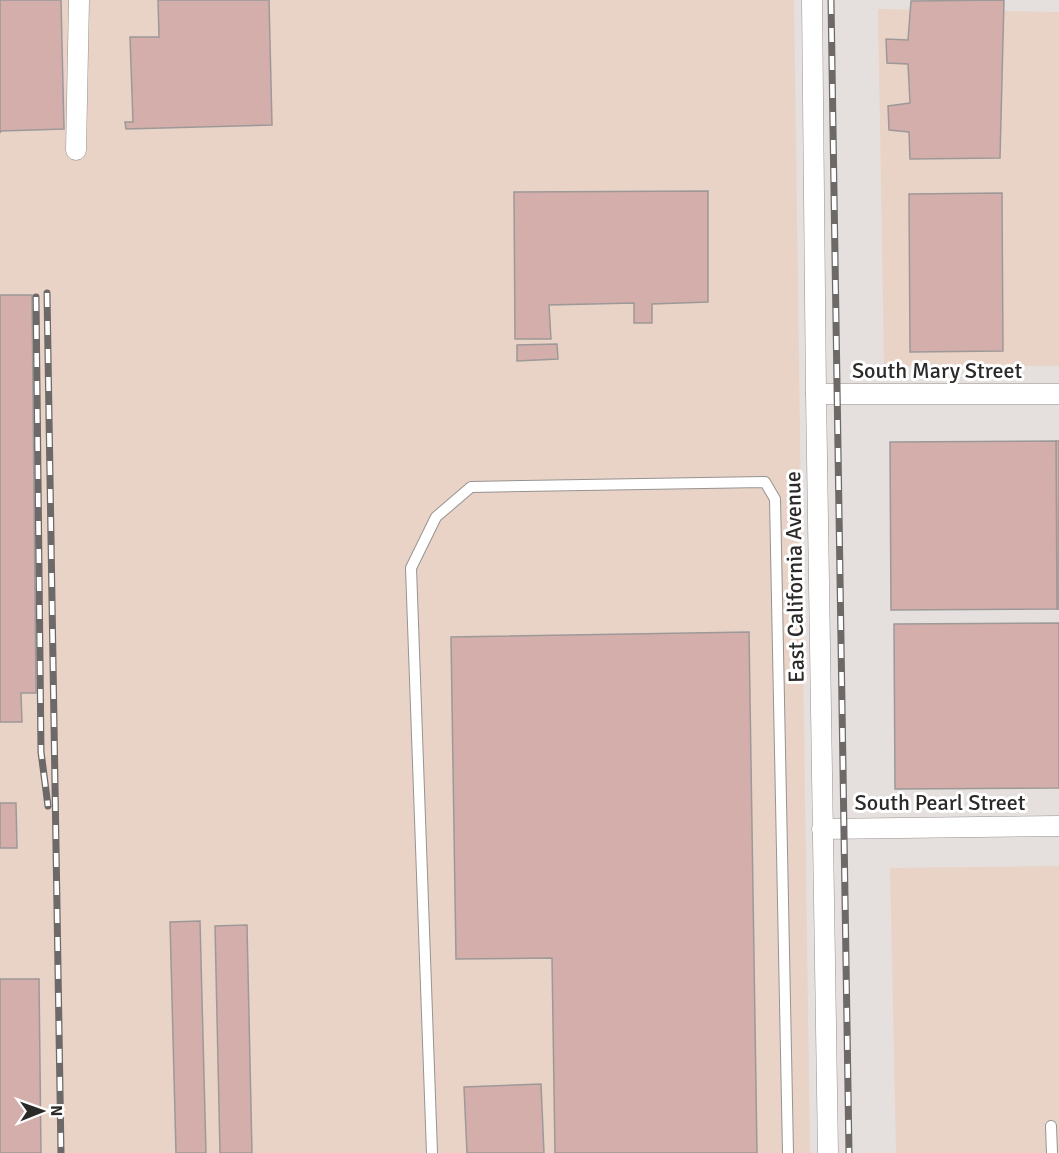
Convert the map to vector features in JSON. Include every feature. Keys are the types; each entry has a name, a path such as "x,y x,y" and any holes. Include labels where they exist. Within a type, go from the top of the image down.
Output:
{"street":[{"path":"76,150 79,0"},
{"name":"East California Avenue","path":"812,0 828,1153"},
{"name":"South Mary Street","path":"816,394 1059,394"},
{"name":"South Pearl Street","path":"822,829 1059,825"}],"lane":[{"path":"432,1153 411,568 436,518 471,487 765,482 775,499 789,1153"},
{"path":"1051,1125 1052,1153"}],"shaded area":[{"path":"0,0 794,0 810,1153 0,1153"},
{"path":"878,9 1059,12 1059,366 884,366"},
{"path":"1059,866 1059,1153 896,1153 890,868"}],"building":[{"path":"0,0 61,0 64,129 1,131 0,133"},
{"path":"158,0 269,0 272,125 126,129 125,122 133,122 130,37 159,37"},
{"path":"1004,0 1000,158 910,159 909,132 889,130 888,106 910,103 908,64 887,63 886,39 908,40 911,1"},
{"path":"708,191 708,302 652,304 652,323 634,323 634,303 549,305 551,339 515,339 514,192"},
{"path":"1002,193 1003,351 910,352 909,194"},
{"path":"0,295 32,295 36,693 21,693 22,722 0,722"},
{"path":"557,344 558,359 517,361 517,345"},
{"path":"1056,441 1059,441 1059,609 1057,609"},
{"path":"1056,441 1057,609 891,610 890,442"},
{"path":"1059,623 1059,788 895,789 894,624"},
{"path":"749,632 757,1153 555,1153 552,958 456,959 451,637"},
{"path":"0,803 16,803 17,848 0,848"},
{"path":"200,921 206,1153 176,1153 170,922"},
{"path":"247,925 252,1153 220,1153 215,926"},
{"path":"0,979 39,979 41,1153 0,1153"},
{"path":"541,1084 544,1153 467,1153 464,1087"}],"railway":[{"path":"831,0 849,1153"},
{"path":"47,293 61,1153"},
{"path":"36,297 41,752 48,806"}]}
